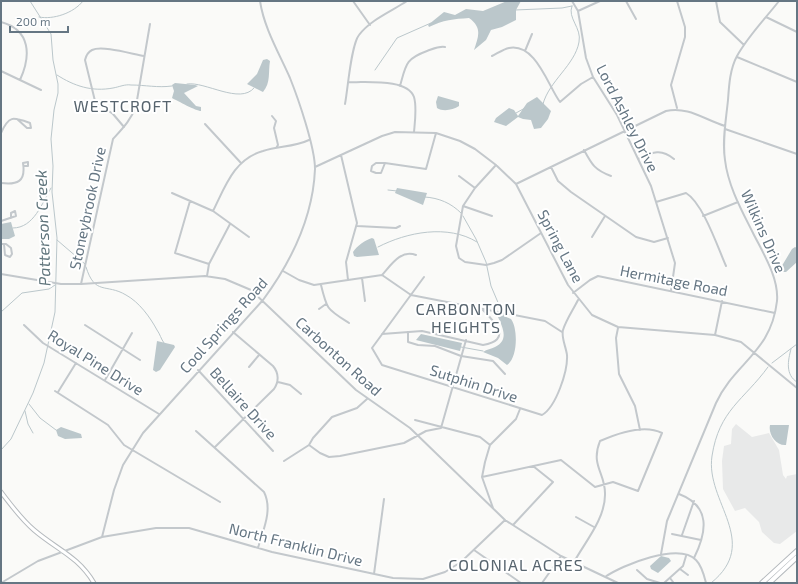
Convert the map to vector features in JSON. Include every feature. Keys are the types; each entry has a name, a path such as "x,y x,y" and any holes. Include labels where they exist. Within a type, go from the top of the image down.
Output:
{"highway":[{"path":"762,583 797,551"},
{"path":"769,583 797,558"}],"main road":[{"path":"1,492 34,530 77,561 94,583"}],"street":[{"name":"Cool Springs Road","path":"102,537 114,490 132,450 159,414 263,300 283,270 296,245 307,215 315,167 297,97 267,27 260,1"},
{"path":"353,1 370,25"},
{"path":"344,104 356,41 359,35 370,25 407,1"},
{"name":"Lord Ashley Drive","path":"572,1 578,11 586,58 593,77 624,130 656,202 668,238 674,263 671,291"},
{"path":"578,11 600,1"},
{"path":"626,1 636,19"},
{"path":"677,1 685,27 685,37 671,85 677,108"},
{"path":"716,1 720,22 744,44"},
{"name":"Wilkins Drive","path":"661,554 667,520 718,397 725,386 755,353 770,329 775,313 776,292 772,274 738,202 725,160 725,127 729,82 736,57 744,44 779,1"},
{"path":"766,17 797,32"},
{"path":"1,22 15,28 26,44 27,60 20,80"},
{"name":"Stoneybrook Drive","path":"81,284 114,139 133,116 150,24"},
{"path":"525,51 532,34"},
{"path":"400,86 407,63 411,58 445,46"},
{"path":"492,56 507,48 514,47 525,51 533,57 542,68 552,91 560,102 581,84 593,77"},
{"path":"124,127 113,114 95,101 86,67 86,55 92,50 102,48 144,56"},
{"path":"736,57 797,82"},
{"path":"1,71 41,90"},
{"path":"349,82 384,83 400,86 408,90 414,98 414,132"},
{"path":"516,184 657,114 677,108 797,154"},
{"path":"272,116 276,121 274,128 278,145 276,148"},
{"path":"1,133 8,120 17,119 30,123 31,128 27,128 17,119"},
{"path":"205,124 241,163"},
{"name":"Spring Lane","path":"315,167 382,136 395,132 436,134 460,141 475,149 496,165 516,184 573,293 592,315 618,327 715,335 740,342 797,388"},
{"path":"385,163 381,173 371,171 373,165 385,163 426,169 436,134"},
{"path":"213,211 229,179 241,163 262,151 299,145 309,140"},
{"path":"584,150 590,162 598,171 611,176"},
{"path":"638,159 655,151 662,151 674,159"},
{"path":"341,155 356,216 356,226 346,262 348,280"},
{"path":"496,165 475,188 463,206 456,246 459,258 465,262 486,264 494,263 502,260 541,233"},
{"path":"1,183 14,185 18,183 24,166"},
{"path":"551,167 558,181 636,237 654,242 668,238"},
{"path":"460,176 475,188"},
{"path":"172,193 213,211 249,237"},
{"path":"656,202 686,193 691,196 703,216 726,266"},
{"path":"190,201 175,253 209,264"},
{"path":"703,216 738,202"},
{"path":"463,206 492,216"},
{"path":"592,237 605,216"},
{"path":"1,221 11,218"},
{"path":"207,276 209,264 230,224"},
{"path":"356,226 396,228 400,226"},
{"path":"3,244 11,248 12,254 10,257 5,255 3,244"},
{"path":"382,276 393,261 402,255 416,255"},
{"path":"283,270 299,280 321,285 382,276 411,295 545,321 562,332 578,300"},
{"name":"Carbonton Road","path":"1,274 61,284 207,276 225,279 251,290 351,386 418,435 494,511 505,520 561,556 618,583"},
{"name":"Hermitage Road","path":"573,293 598,276 775,313"},
{"path":"362,278 364,301"},
{"name":"Sutphin Drive","path":"424,278 372,348 382,365 451,388 542,415 550,408 563,380 566,368 567,354 562,332"},
{"path":"321,285 326,304 330,311 349,323"},
{"path":"715,335 722,301"},
{"path":"319,309 326,304"},
{"path":"382,334 422,331 483,345 493,343 498,338 500,333 498,327 483,310"},
{"name":"Royal Pine Drive","path":"24,325 43,343 159,414"},
{"path":"85,325 140,360"},
{"path":"618,327 616,338 619,374 635,406 640,430"},
{"path":"214,447 274,389 278,382 276,369 233,332"},
{"path":"408,332 408,342 418,345 435,346 461,356 493,361 505,374"},
{"path":"105,380 132,333"},
{"path":"441,428 451,388 466,340"},
{"path":"249,367 259,355"},
{"path":"76,363 56,392 108,425 119,440 132,450 220,502"},
{"name":"Bellaire Drive","path":"198,370 273,451"},
{"path":"278,382 290,385 301,394"},
{"path":"284,461 309,445 313,438 332,417 357,408 368,399"},
{"path":"494,511 489,501 482,477 490,445 516,419 520,409"},
{"path":"414,420 480,437 490,445"},
{"path":"309,445 320,453 329,457 340,456 404,443 426,431 441,428"},
{"path":"482,477 561,460 595,487 604,485 614,482 638,491 662,433 651,428 611,436 600,441 596,452 596,462 604,485 605,504 574,562"},
{"path":"196,431 260,488 267,497 269,511 258,548"},
{"path":"513,525 553,482 533,466"},
{"path":"678,494 694,501 702,512 704,524 701,540 694,558"},
{"path":"374,574 384,499"},
{"path":"682,536 694,501"},
{"path":"576,517 594,527"},
{"name":"North Franklin Drive","path":"1,583 22,569 102,537 156,528 188,528 258,548 407,581 423,579 445,572 461,562 505,520"},
{"path":"672,534 701,540"},
{"path":"474,550 521,583"},
{"path":"605,577 615,570 661,554 694,558 701,568 706,582"},
{"path":"542,583 561,556"},
{"path":"664,583 680,569 686,556"},
{"path":"680,569 688,575"},
{"path":"637,570 647,579 660,583"},
{"path":"670,578 673,582"}],"shaded area":[{"path":"507,1 521,1 516,10 516,20 502,27 491,30 486,40 474,50 478,37 478,29 469,18 449,20 429,27 428,25 444,12 455,15 466,9 483,11"},
{"path":"267,59 270,61 269,77 266,88 263,92 247,84 257,74 263,60"},
{"path":"175,83 198,86 184,93 196,106 201,107 201,111 191,108 172,98 174,91 172,85"},
{"path":"438,96 459,102 459,106 448,110 439,109 437,108 436,102"},
{"path":"537,97 551,111 548,119 541,128 534,129 531,120 518,117 506,126 494,122 496,118 509,108 514,110 518,116 527,103"},
{"path":"397,188 427,193 423,205 395,193"},
{"path":"11,222 15,236 9,239 1,239 1,224"},
{"path":"372,238 374,239 379,255 354,256 353,252 357,248"},
{"path":"795,247 797,248 797,262 786,272 780,272 780,269 792,249"},
{"path":"501,315 511,319 516,336 515,350 511,361 507,365 498,358 483,352 495,347 502,341 504,334 498,317"},
{"path":"421,334 462,343 460,351 416,340"},
{"path":"157,341 174,345 175,347 160,370 156,372 153,370"},
{"path":"736,424 752,437 769,433 779,450 783,475 786,479 787,476 797,474 797,531 780,544 774,543 762,532 759,522 745,508 735,511 723,489 722,461 724,446 731,444 732,429"},
{"path":"770,425 789,425 786,445 779,444 774,439 770,432"},
{"path":"61,427 81,434 82,438 65,439 58,436 56,430"},
{"path":"661,556 669,558 671,561 658,573 651,569 650,566"}],"waterway":[{"name":"Patterson Creek","path":"1,450 11,439 33,393 44,363 55,312 57,238 52,192 53,166 51,139 58,84 53,60 51,34 30,1"},
{"path":"39,17 45,18 63,15 74,9 83,1"},
{"path":"515,10 562,8 572,6"},
{"path":"543,104 551,88 573,58 577,50 579,37 571,15 572,6"},
{"path":"375,70 397,38 431,23"},
{"path":"57,75 77,85 91,89 105,89 124,85 157,87 172,86"},
{"path":"187,84 194,84 240,94 248,93 254,88"},
{"path":"516,113 525,108"},
{"path":"13,228 27,224 32,219 41,207 51,188"},
{"path":"388,190 397,191"},
{"path":"425,197 444,202 453,206 461,213"},
{"path":"463,216 476,239 486,262 491,286 505,319"},
{"path":"378,247 402,237 428,232 453,233 466,236 477,242"},
{"path":"57,240 85,264"},
{"path":"86,267 89,276 97,285 126,295 140,306 151,320 164,343"},
{"path":"1,312 22,293 49,289 55,285"},
{"path":"772,363 797,344"},
{"path":"461,347 483,351"},
{"path":"791,349 788,367 793,379 797,382"},
{"path":"711,583 725,568 732,552 732,537 728,521 716,489 712,473 712,456 715,440 726,416 768,367"},
{"path":"29,404 40,418 56,430"},
{"path":"25,411 28,424 33,433"}],"district":[{"name":"WESTCROFT","path":"123,105"},
{"name":"CARBONTON HEIGHTS","path":"466,317"},
{"name":"COLONIAL ACRES","path":"516,564"}]}
